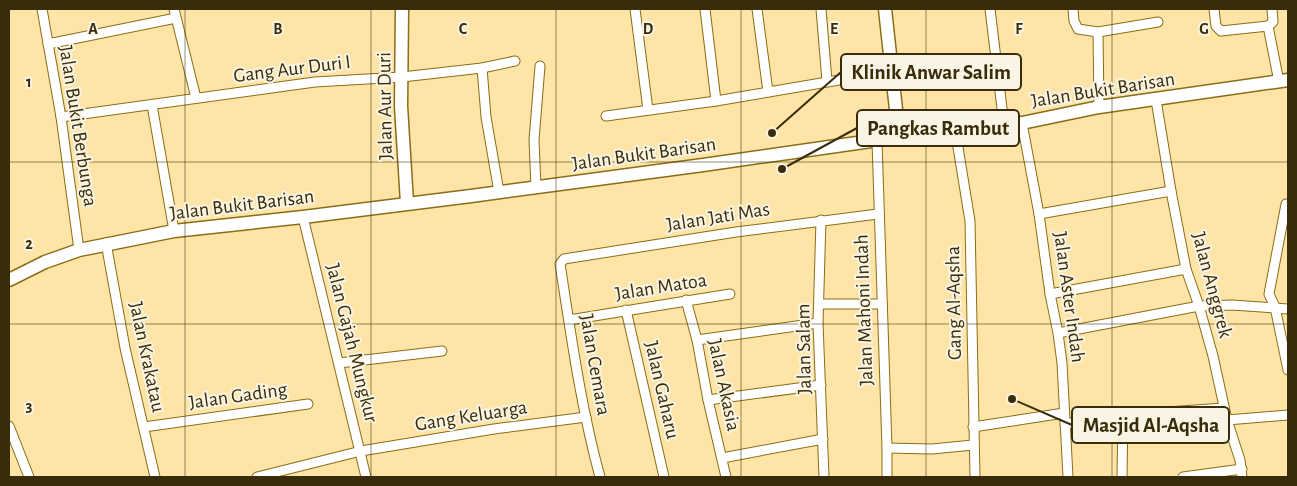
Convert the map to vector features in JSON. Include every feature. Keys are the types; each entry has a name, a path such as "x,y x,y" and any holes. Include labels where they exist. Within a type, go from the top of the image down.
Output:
{"main road":[{"name":"Jalan Aur Duri","path":"402,9 401,106 407,203"},
{"path":"885,9 899,137"},
{"name":"Jalan Bukit Barisan","path":"9,280 45,262 79,250 106,243 174,231 304,217 955,129 1022,123 1099,108 1284,81"}],"street":[{"name":"Jalan Bukit Berbunga","path":"42,9 61,117 79,250"},
{"path":"635,9 648,110"},
{"path":"705,9 716,101"},
{"path":"757,9 768,92"},
{"path":"821,9 828,81"},
{"path":"990,9 1004,125"},
{"path":"1073,9 1074,21 1078,29 1098,32 1158,22"},
{"path":"1214,9 1216,26 1221,31 1268,26 1273,22 1272,9"},
{"path":"48,44 175,13 196,98"},
{"path":"1268,26 1284,81"},
{"path":"1098,32 1099,108"},
{"name":"Gang Aur Duri I","path":"61,117 315,82 402,77 482,68 515,61"},
{"path":"536,187 534,140 540,66"},
{"path":"482,68 486,117 499,192"},
{"path":"606,116 716,101 892,70"},
{"name":"Jalan Anggrek","path":"1156,100 1186,269 1213,356 1226,420 1242,473"},
{"path":"152,105 174,231"},
{"name":"Jalan Aster Indah","path":"1022,123 1058,332 1062,364 1068,477"},
{"name":"Gang Al-Aqsha","path":"955,129 970,221 975,477"},
{"name":"Jalan Mahoni Indah","path":"876,141 887,477"},
{"path":"1039,214 1171,191"},
{"path":"1286,204 1268,294 1275,307 1288,370"},
{"name":"Jalan Jati Mas","path":"564,259 736,232 878,214"},
{"name":"Jalan Gajah Mungkur","path":"304,217 366,477"},
{"name":"Jalan Salam","path":"821,220 818,323 822,385 824,477"},
{"name":"Jalan Krakatau","path":"106,243 125,348 155,477"},
{"name":"Jalan Cemara","path":"564,259 560,264 569,320 586,417 600,477"},
{"path":"1050,294 1186,269"},
{"name":"Jalan Matoa","path":"569,320 730,294"},
{"name":"Jalan Akasia","path":"686,300 697,340 708,400 726,477"},
{"path":"820,304 882,304"},
{"path":"1058,332 1199,306 1232,304 1288,309"},
{"name":"Jalan Gaharu","path":"626,310 664,477"},
{"path":"697,340 818,323"},
{"path":"339,363 442,351"},
{"path":"708,400 822,385"},
{"name":"Jalan Gading","path":"144,427 308,404"},
{"path":"1065,424 1123,416 1224,408"},
{"path":"973,427 1064,413"},
{"path":"1122,477 1123,416"},
{"path":"1226,420 1288,416"},
{"name":"Gang Keluarga","path":"257,477 361,451 494,429 586,417"},
{"path":"9,426 29,477"},
{"path":"722,458 823,439"},
{"path":"887,448 932,449 973,445"},
{"path":"1184,477 1242,473"}],"place":[{"name":"Klinik Anwar Salim","path":"772,133"},
{"name":"Pangkas Rambut","path":"782,169"},
{"name":"Masjid Al-Aqsha","path":"1012,399"}]}
